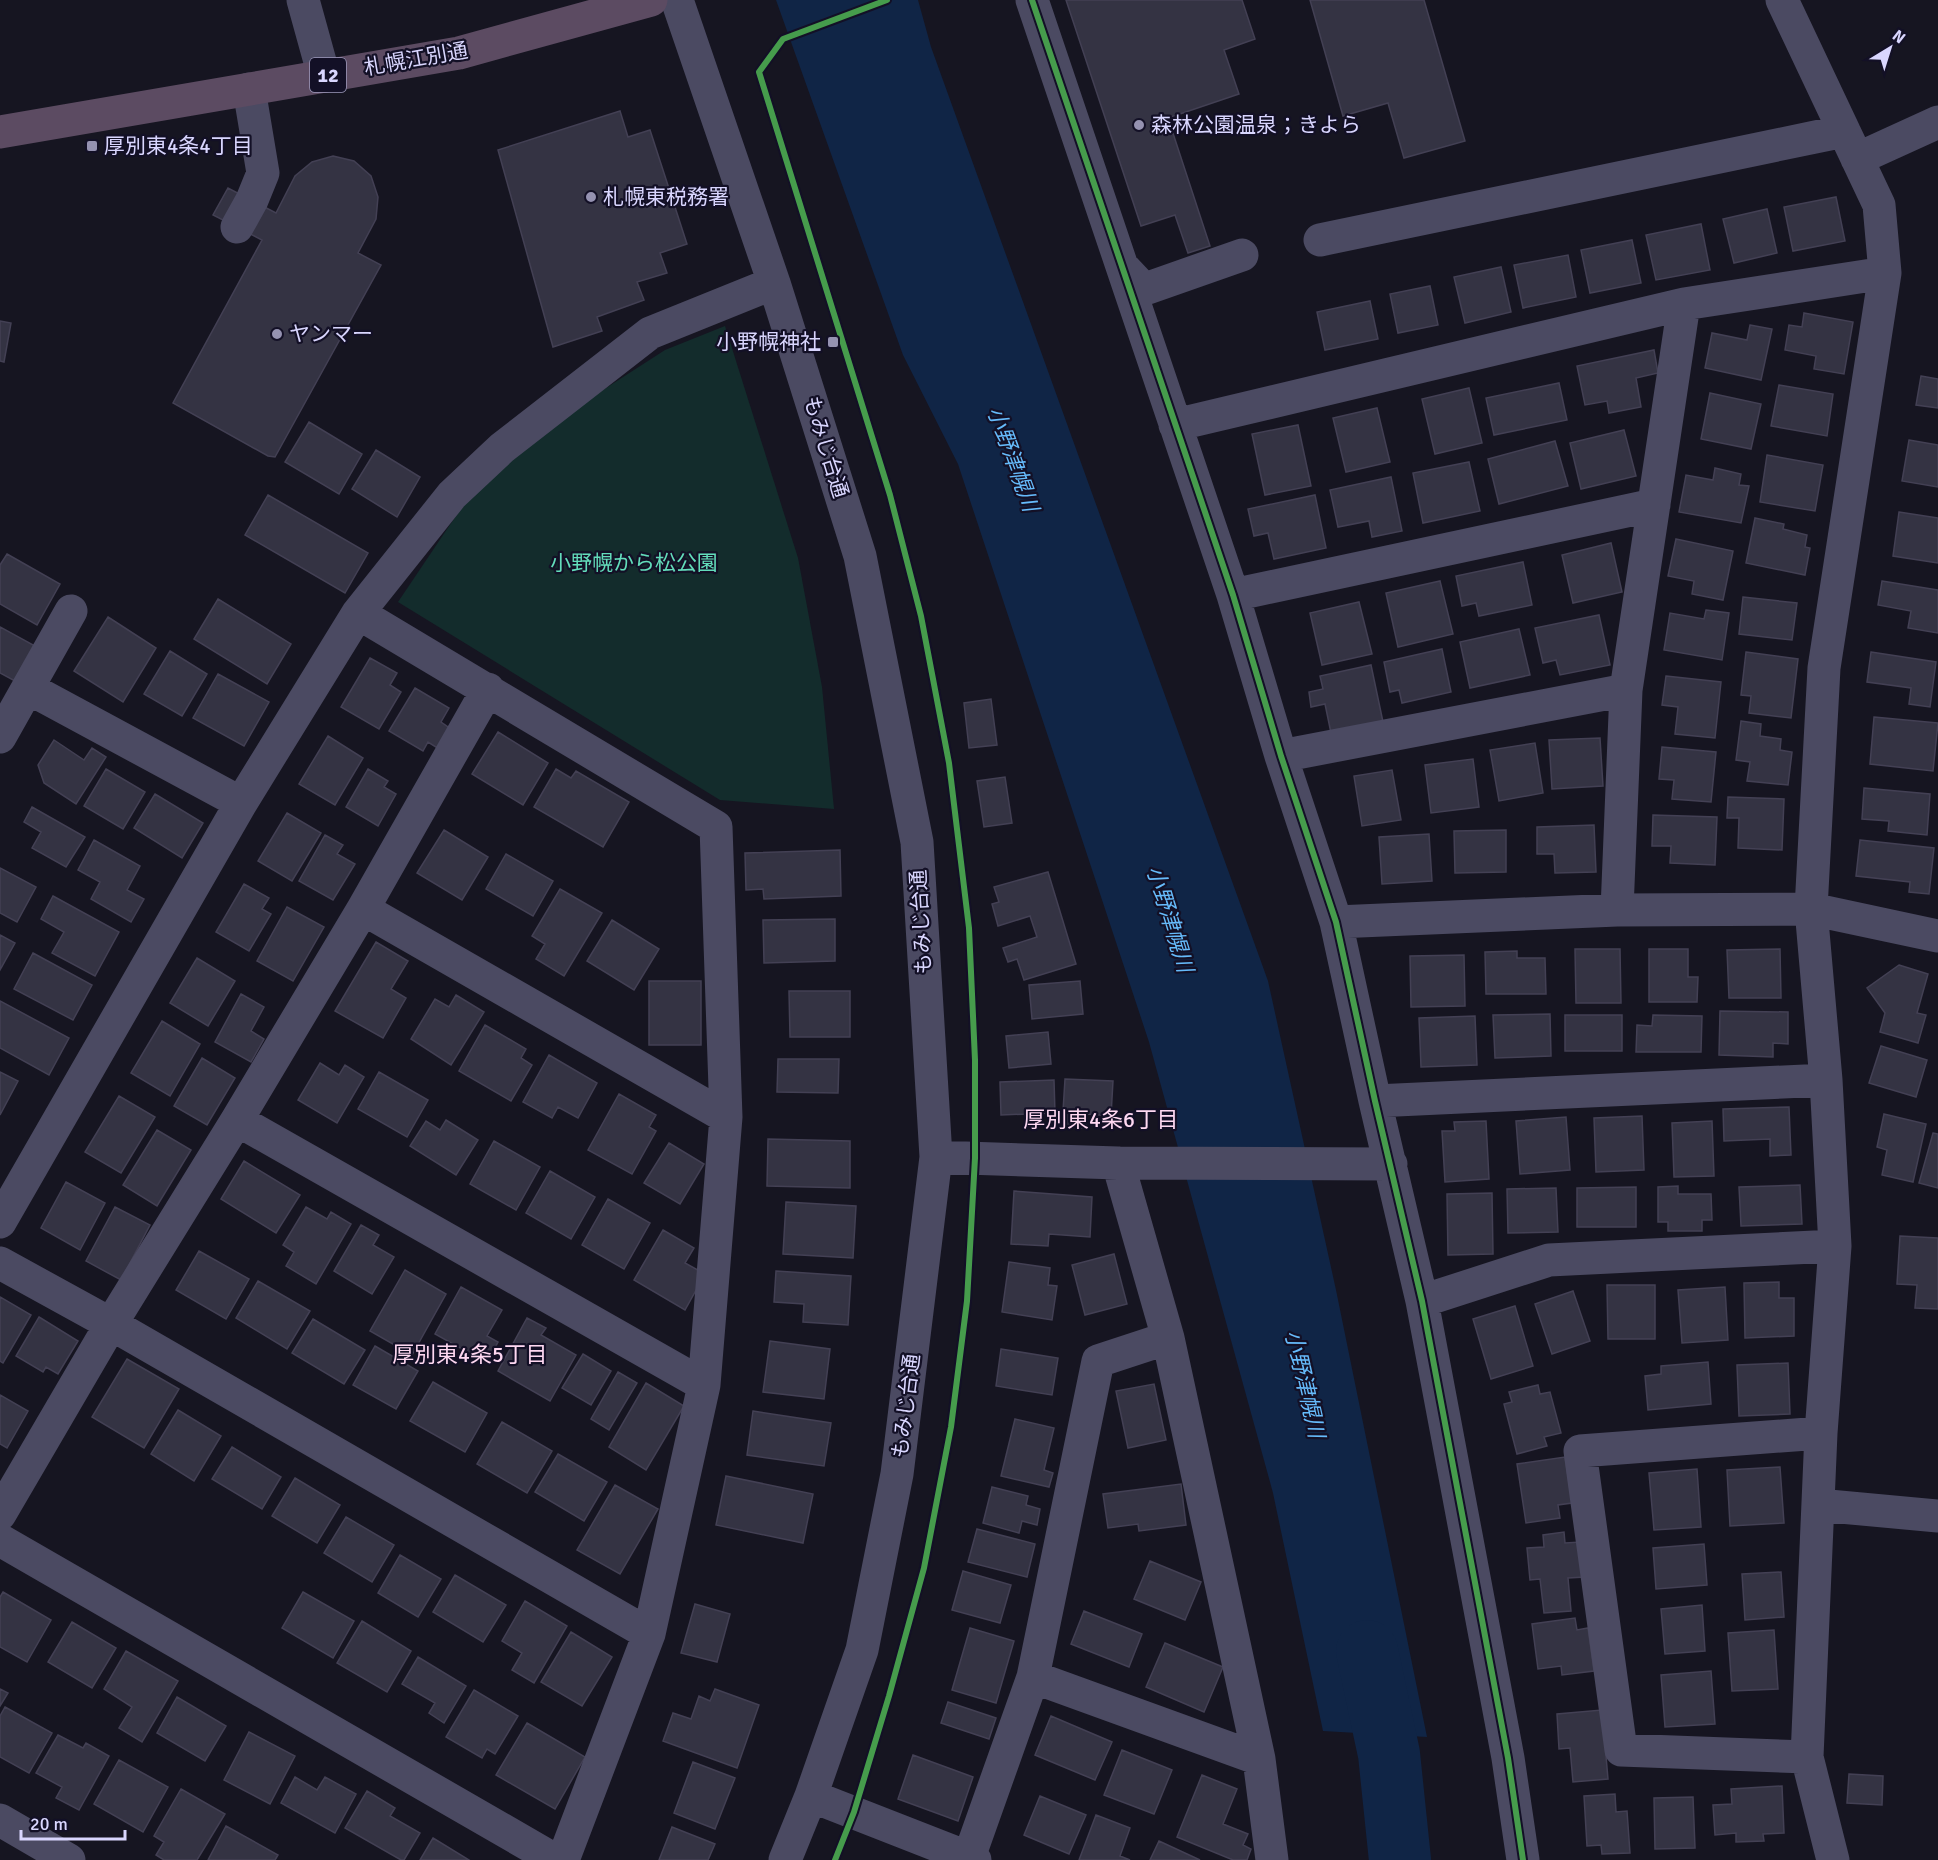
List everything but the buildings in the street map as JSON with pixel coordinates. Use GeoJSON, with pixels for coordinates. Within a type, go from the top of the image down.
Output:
{"type":"FeatureCollection","features":[{"type":"Feature","properties":{"kind":"highway","name":"札幌江別通"},"geometry":{"type":"LineString","coordinates":[[0,132],[459,53],[651,0]]}},
{"type":"Feature","properties":{"kind":"street"},"geometry":{"type":"LineString","coordinates":[[303,0],[324,76]]}},
{"type":"Feature","properties":{"kind":"street","name":"もみじ台通"},"geometry":{"type":"LineString","coordinates":[[677,0],[774,283],[860,556],[916,842],[936,1157],[897,1474],[862,1650],[811,1796],[785,1860]]}},
{"type":"Feature","properties":{"kind":"street"},"geometry":{"type":"LineString","coordinates":[[1032,0],[1233,595],[1281,756],[1336,922],[1422,1300],[1508,1758],[1523,1860]]}},
{"type":"Feature","properties":{"kind":"street"},"geometry":{"type":"LineString","coordinates":[[1782,0],[1878,205],[1885,273],[1824,668],[1812,909],[1826,1080],[1835,1246],[1821,1433],[1807,1757],[1833,1860]]}},
{"type":"Feature","properties":{"kind":"street"},"geometry":{"type":"LineString","coordinates":[[237,227],[252,200],[263,173],[249,88]]}},
{"type":"Feature","properties":{"kind":"street"},"geometry":{"type":"LineString","coordinates":[[1320,240],[1850,145],[1938,122]]}},
{"type":"Feature","properties":{"kind":"street"},"geometry":{"type":"LineString","coordinates":[[1122,266],[1139,284],[1148,288],[1242,255]]}},
{"type":"Feature","properties":{"kind":"street"},"geometry":{"type":"LineString","coordinates":[[1175,425],[1684,304],[1885,273]]}},
{"type":"Feature","properties":{"kind":"street"},"geometry":{"type":"LineString","coordinates":[[0,1222],[241,803],[358,613],[452,495],[502,448],[650,333],[774,283]]}},
{"type":"Feature","properties":{"kind":"street"},"geometry":{"type":"LineString","coordinates":[[1617,910],[1626,690],[1684,304]]}},
{"type":"Feature","properties":{"kind":"street"},"geometry":{"type":"LineString","coordinates":[[1233,595],[1654,505]]}},
{"type":"Feature","properties":{"kind":"street"},"geometry":{"type":"LineString","coordinates":[[0,737],[71,611]]}},
{"type":"Feature","properties":{"kind":"street"},"geometry":{"type":"LineString","coordinates":[[358,613],[716,827],[726,1117],[704,1385],[649,1634],[563,1860]]}},
{"type":"Feature","properties":{"kind":"street"},"geometry":{"type":"LineString","coordinates":[[28,688],[241,803]]}},
{"type":"Feature","properties":{"kind":"street"},"geometry":{"type":"LineString","coordinates":[[0,1514],[111,1324],[237,1120],[363,909],[488,689]]}},
{"type":"Feature","properties":{"kind":"street"},"geometry":{"type":"LineString","coordinates":[[1281,756],[1626,690]]}},
{"type":"Feature","properties":{"kind":"street"},"geometry":{"type":"LineString","coordinates":[[363,909],[726,1117]]}},
{"type":"Feature","properties":{"kind":"street"},"geometry":{"type":"LineString","coordinates":[[1336,922],[1617,910],[1812,909],[1938,936]]}},
{"type":"Feature","properties":{"kind":"street"},"geometry":{"type":"LineString","coordinates":[[1375,1101],[1826,1080]]}},
{"type":"Feature","properties":{"kind":"street"},"geometry":{"type":"LineString","coordinates":[[237,1120],[704,1385]]}},
{"type":"Feature","properties":{"kind":"street"},"geometry":{"type":"LineString","coordinates":[[936,1157],[1182,1163],[1391,1164]]}},
{"type":"Feature","properties":{"kind":"street"},"geometry":{"type":"LineString","coordinates":[[1118,1162],[1168,1338],[1259,1759],[1272,1860]]}},
{"type":"Feature","properties":{"kind":"street"},"geometry":{"type":"LineString","coordinates":[[1422,1300],[1549,1260],[1835,1246]]}},
{"type":"Feature","properties":{"kind":"street"},"geometry":{"type":"LineString","coordinates":[[0,1263],[111,1324],[649,1634]]}},
{"type":"Feature","properties":{"kind":"street"},"geometry":{"type":"LineString","coordinates":[[811,1796],[970,1859],[1033,1677],[1098,1361],[1168,1338]]}},
{"type":"Feature","properties":{"kind":"street"},"geometry":{"type":"LineString","coordinates":[[1807,1757],[1621,1750],[1580,1451],[1821,1433]]}},
{"type":"Feature","properties":{"kind":"street"},"geometry":{"type":"LineString","coordinates":[[1818,1505],[1938,1516]]}},
{"type":"Feature","properties":{"kind":"street"},"geometry":{"type":"LineString","coordinates":[[0,1540],[555,1860]]}},
{"type":"Feature","properties":{"kind":"street"},"geometry":{"type":"LineString","coordinates":[[1033,1677],[1259,1759]]}},
{"type":"Feature","properties":{"kind":"street"},"geometry":{"type":"LineString","coordinates":[[0,1820],[69,1860]]}},
{"type":"Feature","properties":{"kind":"green space","name":"小野幌から松公園"},"geometry":{"type":"Polygon","coordinates":[[[725,326],[798,558],[822,687],[834,809],[720,800],[398,602],[468,498],[558,419],[665,350],[725,326]]]}},
{"type":"Feature","properties":{"kind":"water"},"geometry":{"type":"Polygon","coordinates":[[[776,0],[918,0],[931,47],[1268,981],[1336,1290],[1427,1737],[1323,1731],[1273,1493],[1149,1042],[958,464],[903,355],[776,0]]]}},
{"type":"Feature","properties":{"kind":"waterway","name":"小野津幌川"},"geometry":{"type":"LineString","coordinates":[[1367,1651],[1389,1754],[1400,1860]]}},
{"type":"Feature","properties":{"kind":"cycle path"},"geometry":{"type":"LineString","coordinates":[[835,1860],[854,1812],[924,1568],[951,1427],[967,1301],[975,1158],[975,1060],[969,928],[949,763],[921,616],[890,495],[759,72],[783,39],[887,0]]}},
{"type":"Feature","properties":{"kind":"cycle path"},"geometry":{"type":"LineString","coordinates":[[1032,0],[1233,595],[1281,756],[1336,922],[1422,1301],[1508,1758],[1523,1860]]}},
{"type":"Feature","properties":{"kind":"place","name":"森林公園温泉；きよら"},"geometry":{"type":"Point","coordinates":[1139,125]}},
{"type":"Feature","properties":{"kind":"place","name":"厚別東4条4丁目"},"geometry":{"type":"Point","coordinates":[92,146]}},
{"type":"Feature","properties":{"kind":"place","name":"札幌東税務署"},"geometry":{"type":"Point","coordinates":[591,197]}},
{"type":"Feature","properties":{"kind":"place","name":"ヤンマー"},"geometry":{"type":"Point","coordinates":[277,334]}},
{"type":"Feature","properties":{"kind":"place","name":"小野幌神社"},"geometry":{"type":"Point","coordinates":[833,342]}},
{"type":"Feature","properties":{"kind":"district","name":"厚別東4条6丁目"},"geometry":{"type":"Point","coordinates":[1101,1119]}},
{"type":"Feature","properties":{"kind":"district","name":"厚別東4条5丁目"},"geometry":{"type":"Point","coordinates":[470,1354]}}]}
